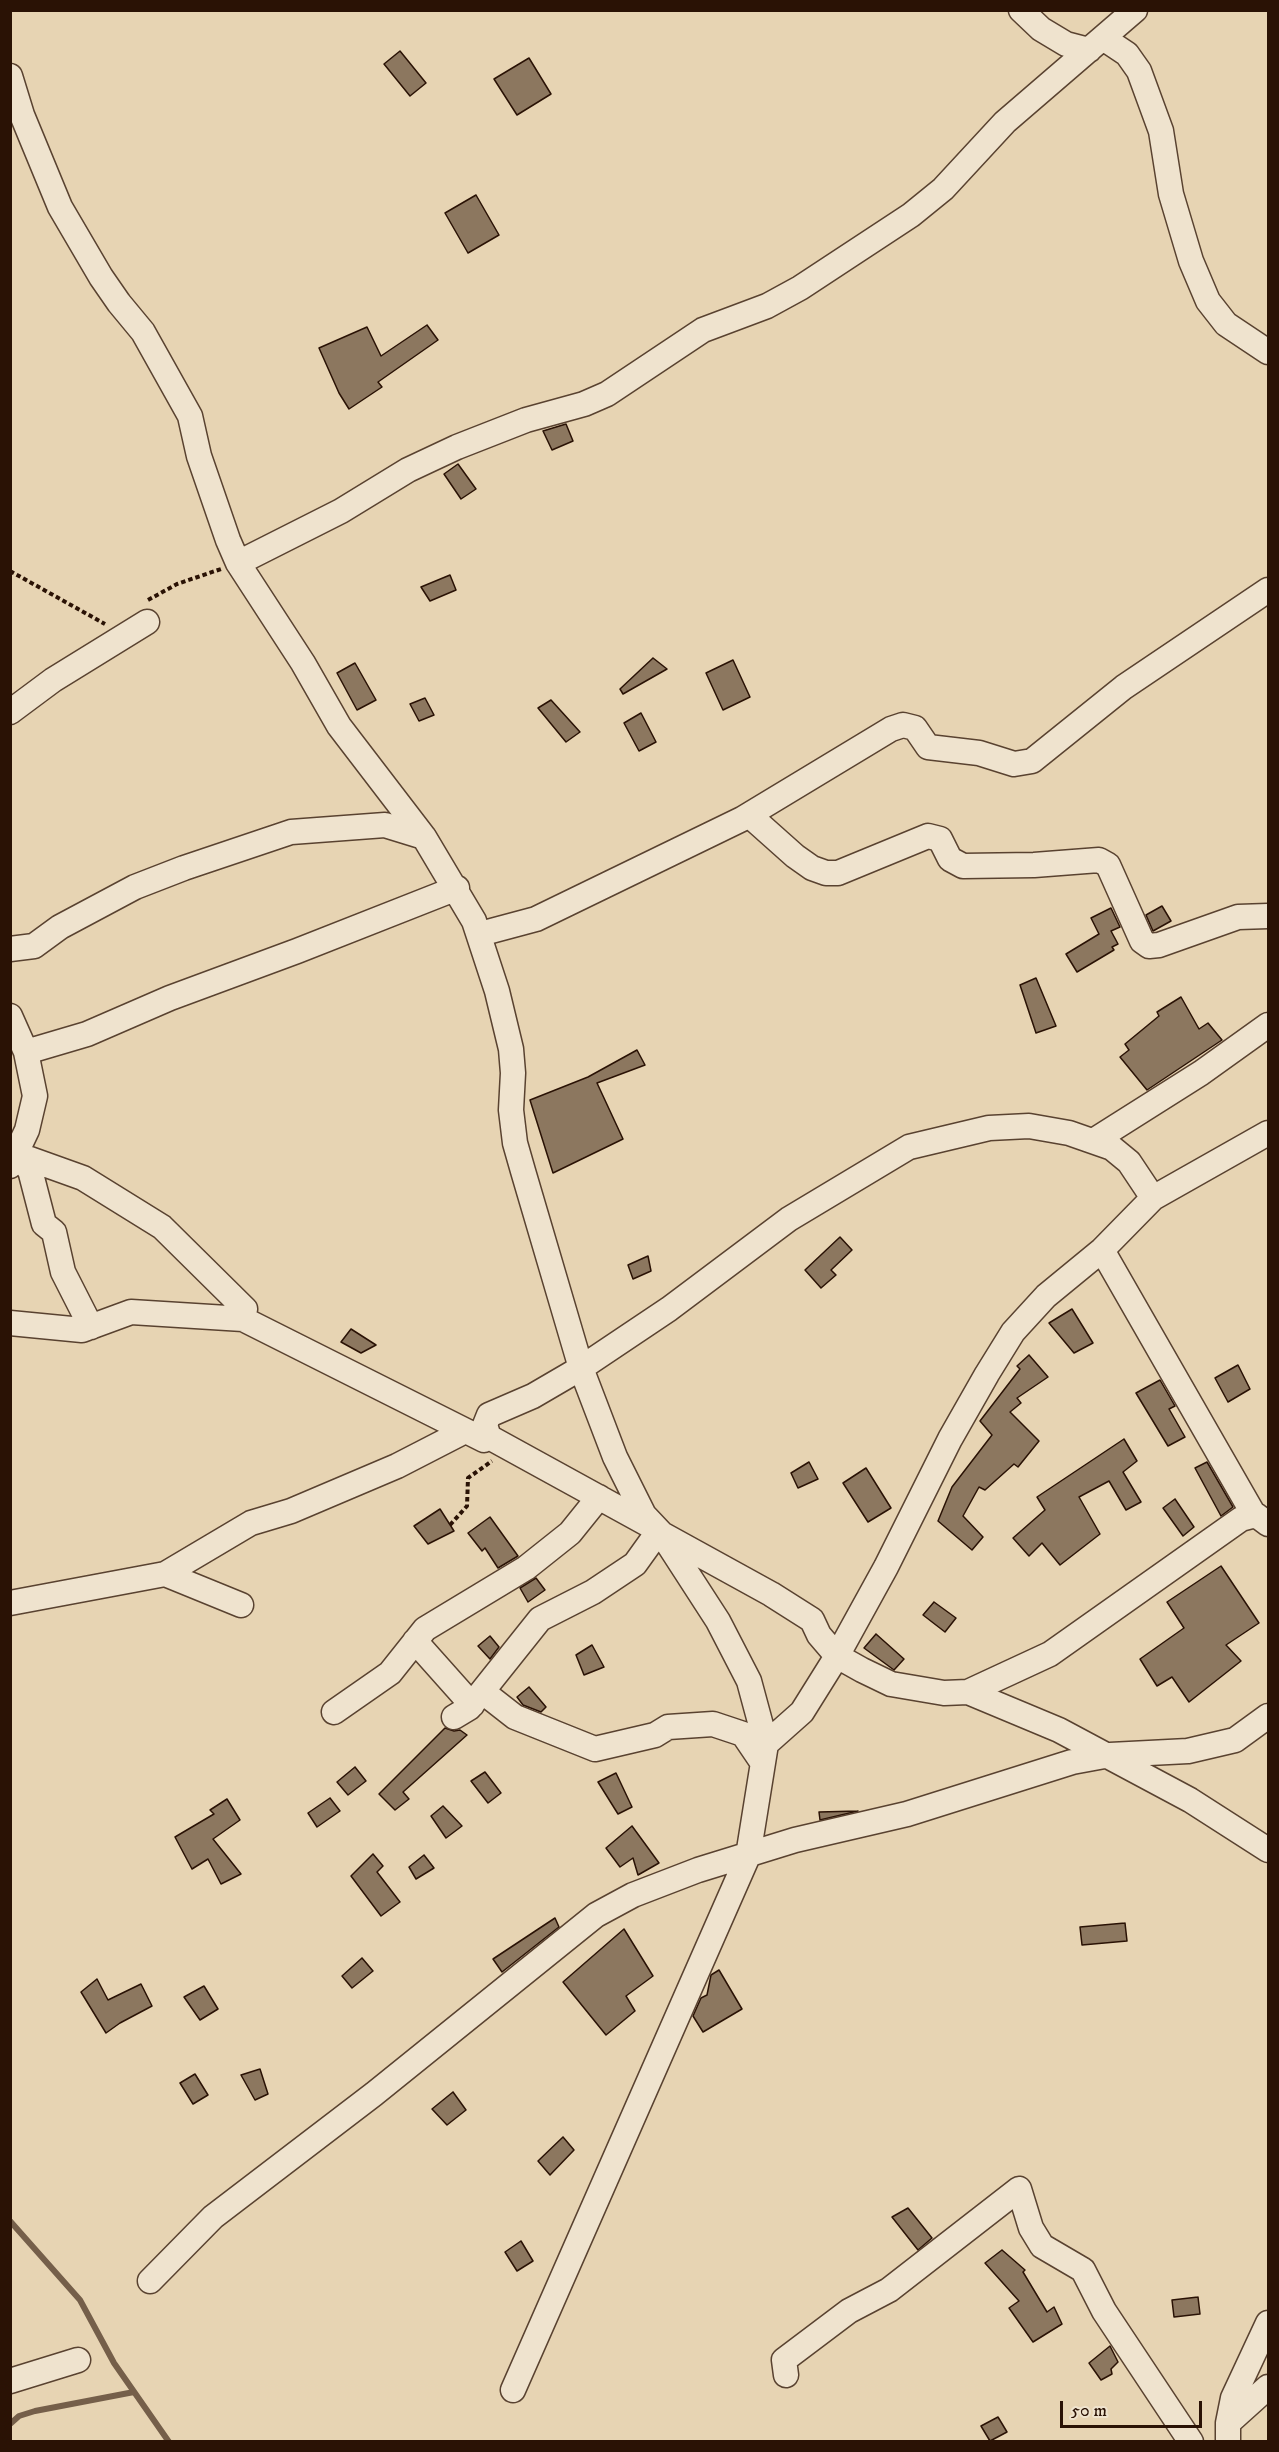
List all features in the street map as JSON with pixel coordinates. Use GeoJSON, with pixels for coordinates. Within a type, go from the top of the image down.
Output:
{"type":"FeatureCollection","features":[{"type":"Feature","properties":{"kind":"street"},"geometry":{"type":"LineString","coordinates":[[1021,10],[1041,29],[1058,39],[1096,44],[1127,54],[1139,71],[1161,131],[1172,194],[1191,261],[1208,301],[1226,324],[1269,352]]}},
{"type":"Feature","properties":{"kind":"street"},"geometry":{"type":"LineString","coordinates":[[238,563],[341,511],[408,470],[457,447],[526,420],[584,404],[607,394],[703,330],[767,306],[800,288],[911,215],[943,189],[1005,122],[1135,10]]}},
{"type":"Feature","properties":{"kind":"street"},"geometry":{"type":"LineString","coordinates":[[10,76],[22,115],[60,207],[101,277],[143,332],[190,416],[199,456],[238,563],[303,663],[339,726],[424,837],[457,888],[480,934],[511,1049],[513,1073],[511,1110],[516,1143],[581,1368],[615,1457],[644,1515],[658,1531],[718,1621],[749,1681],[764,1753],[748,1856],[513,2390]]}},
{"type":"Feature","properties":{"kind":"street"},"geometry":{"type":"LineString","coordinates":[[480,934],[545,915],[749,815],[891,729],[903,725],[915,728],[928,747],[979,753],[1014,764],[1032,761],[1124,687],[1269,590]]}},
{"type":"Feature","properties":{"kind":"street"},"geometry":{"type":"LineString","coordinates":[[10,712],[147,611]]}},
{"type":"Feature","properties":{"kind":"street"},"geometry":{"type":"LineString","coordinates":[[749,815],[795,856],[812,868],[826,873],[838,873],[928,836],[940,839],[950,859],[963,866],[1034,865],[1099,860],[1107,865],[1142,941],[1149,946],[1158,945],[1238,917],[1269,916]]}},
{"type":"Feature","properties":{"kind":"street"},"geometry":{"type":"LineString","coordinates":[[10,950],[34,946],[60,927],[135,887],[291,832],[385,825],[424,837]]}},
{"type":"Feature","properties":{"kind":"street"},"geometry":{"type":"LineString","coordinates":[[27,1052],[87,1034],[170,998],[457,888]]}},
{"type":"Feature","properties":{"kind":"street"},"geometry":{"type":"LineString","coordinates":[[10,1017],[27,1052],[35,1096],[27,1130],[13,1160]]}},
{"type":"Feature","properties":{"kind":"street"},"geometry":{"type":"LineString","coordinates":[[1095,1140],[1201,1073],[1269,1025]]}},
{"type":"Feature","properties":{"kind":"street"},"geometry":{"type":"LineString","coordinates":[[499,1442],[485,1425],[489,1415],[533,1396],[581,1368],[669,1309],[789,1219],[909,1147],[989,1128],[1029,1126],[1095,1140],[1112,1148],[1129,1162],[1152,1198]]}},
{"type":"Feature","properties":{"kind":"street"},"geometry":{"type":"LineString","coordinates":[[764,1753],[802,1712],[837,1656],[886,1567],[950,1438],[1013,1332],[1046,1296],[1102,1250],[1152,1198],[1269,1133]]}},
{"type":"Feature","properties":{"kind":"street"},"geometry":{"type":"LineString","coordinates":[[13,1160],[83,1178],[162,1227],[245,1309],[243,1319]]}},
{"type":"Feature","properties":{"kind":"street"},"geometry":{"type":"LineString","coordinates":[[13,1160],[30,1170],[44,1224],[54,1232],[63,1272],[91,1327]]}},
{"type":"Feature","properties":{"kind":"street"},"geometry":{"type":"LineString","coordinates":[[1102,1250],[1261,1519]]}},
{"type":"Feature","properties":{"kind":"street"},"geometry":{"type":"LineString","coordinates":[[10,1323],[82,1330],[131,1312],[243,1319],[465,1431],[484,1440],[499,1442],[771,1594],[812,1620],[819,1635],[837,1656],[891,1684],[944,1693],[968,1692],[1050,1654],[1178,1561],[1241,1519],[1261,1519]]}},
{"type":"Feature","properties":{"kind":"street"},"geometry":{"type":"LineString","coordinates":[[10,1603],[165,1574],[251,1523],[291,1511],[397,1466],[465,1431]]}},
{"type":"Feature","properties":{"kind":"street"},"geometry":{"type":"LineString","coordinates":[[334,1712],[390,1673],[425,1629],[526,1568],[570,1533],[598,1497]]}},
{"type":"Feature","properties":{"kind":"street"},"geometry":{"type":"LineString","coordinates":[[470,1705],[540,1619],[593,1592],[635,1564],[658,1531]]}},
{"type":"Feature","properties":{"kind":"street"},"geometry":{"type":"LineString","coordinates":[[165,1574],[241,1605]]}},
{"type":"Feature","properties":{"kind":"street"},"geometry":{"type":"LineString","coordinates":[[415,1641],[470,1705],[515,1717],[595,1749],[655,1734],[668,1726],[713,1724],[743,1734],[764,1753]]}},
{"type":"Feature","properties":{"kind":"street"},"geometry":{"type":"LineString","coordinates":[[968,1692],[1059,1730],[1110,1755],[1190,1800],[1268,1857]]}},
{"type":"Feature","properties":{"kind":"street"},"geometry":{"type":"LineString","coordinates":[[150,2281],[213,2217],[374,2094],[596,1914],[633,1895],[698,1870],[795,1840],[907,1814],[1072,1762],[1110,1755],[1188,1751],[1235,1740],[1269,1716]]}},
{"type":"Feature","properties":{"kind":"street"},"geometry":{"type":"LineString","coordinates":[[786,2375],[784,2360],[849,2312],[889,2290],[1019,2189],[1031,2228],[1042,2246],[1083,2270],[1104,2310],[1191,2442]]}},
{"type":"Feature","properties":{"kind":"street"},"geometry":{"type":"LineString","coordinates":[[1228,2432],[1233,2398],[1269,2323]]}},
{"type":"Feature","properties":{"kind":"street"},"geometry":{"type":"LineString","coordinates":[[10,2380],[78,2360]]}},
{"type":"Feature","properties":{"kind":"street"},"geometry":{"type":"LineString","coordinates":[[1228,2432],[1269,2387]]}},
{"type":"Feature","properties":{"kind":"path"},"geometry":{"type":"LineString","coordinates":[[147,611],[177,584],[238,563]]}},
{"type":"Feature","properties":{"kind":"path"},"geometry":{"type":"LineString","coordinates":[[10,570],[105,625],[116,619]]}},
{"type":"Feature","properties":{"kind":"path"},"geometry":{"type":"LineString","coordinates":[[450,1526],[467,1506],[468,1478],[499,1442]]}},
{"type":"Feature","properties":{"kind":"building"},"geometry":{"type":"Polygon","coordinates":[[[400,51],[426,83],[410,96],[384,64],[400,51]]]}},
{"type":"Feature","properties":{"kind":"building"},"geometry":{"type":"Polygon","coordinates":[[[529,58],[551,94],[517,115],[494,79],[529,58]]]}},
{"type":"Feature","properties":{"kind":"building"},"geometry":{"type":"Polygon","coordinates":[[[476,195],[499,235],[468,253],[445,213],[476,195]]]}},
{"type":"Feature","properties":{"kind":"building"},"geometry":{"type":"Polygon","coordinates":[[[427,325],[438,340],[378,382],[382,387],[349,409],[339,393],[319,348],[367,327],[381,356],[427,325]]]}},
{"type":"Feature","properties":{"kind":"building"},"geometry":{"type":"Polygon","coordinates":[[[566,424],[573,441],[552,450],[543,431],[566,424]]]}},
{"type":"Feature","properties":{"kind":"building"},"geometry":{"type":"Polygon","coordinates":[[[458,464],[476,489],[461,499],[444,474],[458,464]]]}},
{"type":"Feature","properties":{"kind":"building"},"geometry":{"type":"Polygon","coordinates":[[[450,575],[456,590],[430,601],[421,587],[450,575]]]}},
{"type":"Feature","properties":{"kind":"building"},"geometry":{"type":"Polygon","coordinates":[[[653,658],[667,669],[623,694],[620,689],[653,658]]]}},
{"type":"Feature","properties":{"kind":"building"},"geometry":{"type":"Polygon","coordinates":[[[733,660],[750,697],[723,710],[706,673],[733,660]]]}},
{"type":"Feature","properties":{"kind":"building"},"geometry":{"type":"Polygon","coordinates":[[[355,663],[376,700],[357,710],[337,673],[355,663]]]}},
{"type":"Feature","properties":{"kind":"building"},"geometry":{"type":"Polygon","coordinates":[[[425,698],[434,715],[419,721],[410,704],[425,698]]]}},
{"type":"Feature","properties":{"kind":"building"},"geometry":{"type":"Polygon","coordinates":[[[551,700],[580,732],[566,742],[538,708],[551,700]]]}},
{"type":"Feature","properties":{"kind":"building"},"geometry":{"type":"Polygon","coordinates":[[[641,713],[656,742],[639,751],[624,723],[641,713]]]}},
{"type":"Feature","properties":{"kind":"building"},"geometry":{"type":"Polygon","coordinates":[[[1162,906],[1171,921],[1153,931],[1146,915],[1162,906]]]}},
{"type":"Feature","properties":{"kind":"building"},"geometry":{"type":"Polygon","coordinates":[[[1111,908],[1120,927],[1111,931],[1118,944],[1112,947],[1114,950],[1077,972],[1066,954],[1099,934],[1091,918],[1111,908]]]}},
{"type":"Feature","properties":{"kind":"building"},"geometry":{"type":"Polygon","coordinates":[[[1036,978],[1056,1026],[1036,1033],[1020,985],[1036,978]]]}},
{"type":"Feature","properties":{"kind":"building"},"geometry":{"type":"Polygon","coordinates":[[[1181,997],[1199,1029],[1208,1023],[1222,1040],[1147,1090],[1120,1057],[1129,1050],[1125,1044],[1159,1016],[1157,1012],[1181,997]]]}},
{"type":"Feature","properties":{"kind":"building"},"geometry":{"type":"Polygon","coordinates":[[[637,1050],[645,1065],[597,1083],[623,1139],[553,1173],[530,1100],[588,1077],[637,1050]]]}},
{"type":"Feature","properties":{"kind":"building"},"geometry":{"type":"Polygon","coordinates":[[[840,1237],[852,1250],[831,1270],[836,1275],[821,1288],[805,1270],[840,1237]]]}},
{"type":"Feature","properties":{"kind":"building"},"geometry":{"type":"Polygon","coordinates":[[[648,1256],[651,1271],[633,1279],[628,1265],[648,1256]]]}},
{"type":"Feature","properties":{"kind":"building"},"geometry":{"type":"Polygon","coordinates":[[[1072,1309],[1093,1343],[1074,1353],[1049,1323],[1072,1309]]]}},
{"type":"Feature","properties":{"kind":"building"},"geometry":{"type":"Polygon","coordinates":[[[351,1329],[376,1345],[361,1353],[341,1342],[351,1329]]]}},
{"type":"Feature","properties":{"kind":"building"},"geometry":{"type":"Polygon","coordinates":[[[1029,1355],[1048,1377],[1017,1398],[1021,1403],[1010,1412],[1039,1441],[1018,1467],[1014,1464],[985,1490],[979,1487],[963,1516],[983,1537],[972,1550],[938,1521],[952,1487],[992,1435],[980,1421],[1020,1369],[1017,1366],[1029,1355]]]}},
{"type":"Feature","properties":{"kind":"building"},"geometry":{"type":"Polygon","coordinates":[[[1238,1365],[1250,1389],[1228,1402],[1215,1378],[1238,1365]]]}},
{"type":"Feature","properties":{"kind":"building"},"geometry":{"type":"Polygon","coordinates":[[[1160,1380],[1175,1406],[1169,1409],[1185,1437],[1168,1446],[1136,1393],[1160,1380]]]}},
{"type":"Feature","properties":{"kind":"building"},"geometry":{"type":"Polygon","coordinates":[[[1124,1439],[1137,1461],[1123,1472],[1141,1502],[1126,1510],[1109,1481],[1079,1497],[1100,1534],[1060,1565],[1042,1543],[1029,1556],[1013,1538],[1045,1510],[1037,1497],[1124,1439]]]}},
{"type":"Feature","properties":{"kind":"building"},"geometry":{"type":"Polygon","coordinates":[[[809,1462],[818,1479],[798,1488],[791,1473],[809,1462]]]}},
{"type":"Feature","properties":{"kind":"building"},"geometry":{"type":"Polygon","coordinates":[[[1207,1462],[1233,1507],[1221,1516],[1195,1468],[1207,1462]]]}},
{"type":"Feature","properties":{"kind":"building"},"geometry":{"type":"Polygon","coordinates":[[[866,1468],[891,1508],[868,1522],[843,1483],[866,1468]]]}},
{"type":"Feature","properties":{"kind":"building"},"geometry":{"type":"Polygon","coordinates":[[[1175,1499],[1194,1527],[1183,1536],[1163,1508],[1175,1499]]]}},
{"type":"Feature","properties":{"kind":"building"},"geometry":{"type":"Polygon","coordinates":[[[440,1509],[454,1531],[428,1544],[414,1526],[440,1509]]]}},
{"type":"Feature","properties":{"kind":"building"},"geometry":{"type":"Polygon","coordinates":[[[490,1517],[518,1556],[498,1568],[485,1548],[482,1551],[468,1533],[490,1517]]]}},
{"type":"Feature","properties":{"kind":"building"},"geometry":{"type":"Polygon","coordinates":[[[1221,1566],[1259,1623],[1226,1645],[1241,1661],[1189,1702],[1172,1677],[1157,1686],[1140,1659],[1184,1628],[1167,1602],[1221,1566]]]}},
{"type":"Feature","properties":{"kind":"building"},"geometry":{"type":"Polygon","coordinates":[[[536,1578],[545,1590],[528,1602],[520,1588],[536,1578]]]}},
{"type":"Feature","properties":{"kind":"building"},"geometry":{"type":"Polygon","coordinates":[[[934,1602],[956,1618],[945,1632],[923,1615],[934,1602]]]}},
{"type":"Feature","properties":{"kind":"building"},"geometry":{"type":"Polygon","coordinates":[[[876,1634],[904,1659],[894,1670],[864,1648],[876,1634]]]}},
{"type":"Feature","properties":{"kind":"building"},"geometry":{"type":"Polygon","coordinates":[[[490,1636],[499,1647],[490,1659],[478,1646],[490,1636]]]}},
{"type":"Feature","properties":{"kind":"building"},"geometry":{"type":"Polygon","coordinates":[[[592,1645],[604,1667],[584,1675],[576,1655],[592,1645]]]}},
{"type":"Feature","properties":{"kind":"building"},"geometry":{"type":"Polygon","coordinates":[[[529,1687],[546,1707],[541,1712],[523,1705],[517,1697],[529,1687]]]}},
{"type":"Feature","properties":{"kind":"building"},"geometry":{"type":"Polygon","coordinates":[[[445,1728],[460,1730],[467,1735],[403,1792],[409,1799],[395,1810],[379,1794],[445,1728]]]}},
{"type":"Feature","properties":{"kind":"building"},"geometry":{"type":"Polygon","coordinates":[[[355,1767],[366,1781],[348,1795],[337,1782],[355,1767]]]}},
{"type":"Feature","properties":{"kind":"building"},"geometry":{"type":"Polygon","coordinates":[[[485,1772],[501,1793],[488,1803],[471,1781],[485,1772]]]}},
{"type":"Feature","properties":{"kind":"building"},"geometry":{"type":"Polygon","coordinates":[[[616,1773],[632,1807],[618,1814],[598,1782],[616,1773]]]}},
{"type":"Feature","properties":{"kind":"building"},"geometry":{"type":"Polygon","coordinates":[[[330,1798],[340,1811],[317,1827],[308,1813],[330,1798]]]}},
{"type":"Feature","properties":{"kind":"building"},"geometry":{"type":"Polygon","coordinates":[[[227,1799],[240,1820],[213,1839],[241,1874],[221,1884],[208,1859],[192,1869],[175,1837],[214,1814],[210,1810],[227,1799]]]}},
{"type":"Feature","properties":{"kind":"building"},"geometry":{"type":"Polygon","coordinates":[[[443,1806],[462,1826],[446,1838],[431,1816],[443,1806]]]}},
{"type":"Feature","properties":{"kind":"building"},"geometry":{"type":"Polygon","coordinates":[[[858,1811],[820,1820],[819,1812],[858,1811]]]}},
{"type":"Feature","properties":{"kind":"building"},"geometry":{"type":"Polygon","coordinates":[[[632,1826],[659,1863],[638,1875],[633,1858],[620,1867],[606,1848],[632,1826]]]}},
{"type":"Feature","properties":{"kind":"building"},"geometry":{"type":"Polygon","coordinates":[[[373,1854],[383,1866],[377,1872],[400,1902],[381,1916],[351,1876],[373,1854]]]}},
{"type":"Feature","properties":{"kind":"building"},"geometry":{"type":"Polygon","coordinates":[[[424,1855],[434,1868],[416,1879],[409,1867],[424,1855]]]}},
{"type":"Feature","properties":{"kind":"building"},"geometry":{"type":"Polygon","coordinates":[[[555,1918],[559,1927],[502,1972],[493,1959],[555,1918]]]}},
{"type":"Feature","properties":{"kind":"building"},"geometry":{"type":"Polygon","coordinates":[[[1125,1923],[1127,1941],[1082,1945],[1080,1927],[1125,1923]]]}},
{"type":"Feature","properties":{"kind":"building"},"geometry":{"type":"Polygon","coordinates":[[[624,1929],[653,1976],[626,1996],[635,2011],[606,2035],[563,1982],[624,1929]]]}},
{"type":"Feature","properties":{"kind":"building"},"geometry":{"type":"Polygon","coordinates":[[[362,1958],[373,1971],[352,1988],[342,1976],[362,1958]]]}},
{"type":"Feature","properties":{"kind":"building"},"geometry":{"type":"Polygon","coordinates":[[[719,1970],[742,2009],[703,2032],[693,2016],[701,1998],[707,1995],[711,1975],[719,1970]]]}},
{"type":"Feature","properties":{"kind":"building"},"geometry":{"type":"Polygon","coordinates":[[[97,1979],[108,2000],[141,1984],[152,2006],[106,2033],[81,1992],[97,1979]]]}},
{"type":"Feature","properties":{"kind":"building"},"geometry":{"type":"Polygon","coordinates":[[[204,1986],[218,2009],[200,2020],[184,1997],[204,1986]]]}},
{"type":"Feature","properties":{"kind":"building"},"geometry":{"type":"Polygon","coordinates":[[[260,2069],[268,2094],[255,2100],[241,2075],[260,2069]]]}},
{"type":"Feature","properties":{"kind":"building"},"geometry":{"type":"Polygon","coordinates":[[[195,2074],[208,2095],[193,2104],[180,2083],[195,2074]]]}},
{"type":"Feature","properties":{"kind":"building"},"geometry":{"type":"Polygon","coordinates":[[[453,2092],[466,2110],[447,2125],[432,2109],[453,2092]]]}},
{"type":"Feature","properties":{"kind":"building"},"geometry":{"type":"Polygon","coordinates":[[[563,2137],[574,2150],[550,2175],[538,2161],[563,2137]]]}},
{"type":"Feature","properties":{"kind":"building"},"geometry":{"type":"Polygon","coordinates":[[[908,2208],[932,2238],[918,2250],[892,2217],[908,2208]]]}},
{"type":"Feature","properties":{"kind":"building"},"geometry":{"type":"Polygon","coordinates":[[[521,2241],[533,2261],[517,2271],[505,2252],[521,2241]]]}},
{"type":"Feature","properties":{"kind":"building"},"geometry":{"type":"Polygon","coordinates":[[[1002,2250],[1025,2270],[1023,2272],[1047,2312],[1054,2307],[1062,2324],[1033,2342],[1009,2308],[1019,2301],[985,2263],[1002,2250]]]}},
{"type":"Feature","properties":{"kind":"building"},"geometry":{"type":"Polygon","coordinates":[[[1198,2297],[1200,2314],[1174,2317],[1172,2300],[1198,2297]]]}},
{"type":"Feature","properties":{"kind":"building"},"geometry":{"type":"Polygon","coordinates":[[[1110,2346],[1118,2362],[1111,2369],[1112,2374],[1101,2380],[1089,2363],[1110,2346]]]}},
{"type":"Feature","properties":{"kind":"building"},"geometry":{"type":"Polygon","coordinates":[[[998,2417],[1007,2432],[990,2441],[981,2426],[998,2417]]]}},
{"type":"Feature","properties":{"kind":"waterway"},"geometry":{"type":"LineString","coordinates":[[10,2221],[80,2300],[114,2363],[169,2442]]}},
{"type":"Feature","properties":{"kind":"waterway"},"geometry":{"type":"LineString","coordinates":[[10,2424],[19,2416],[35,2411],[134,2392]]}}]}
